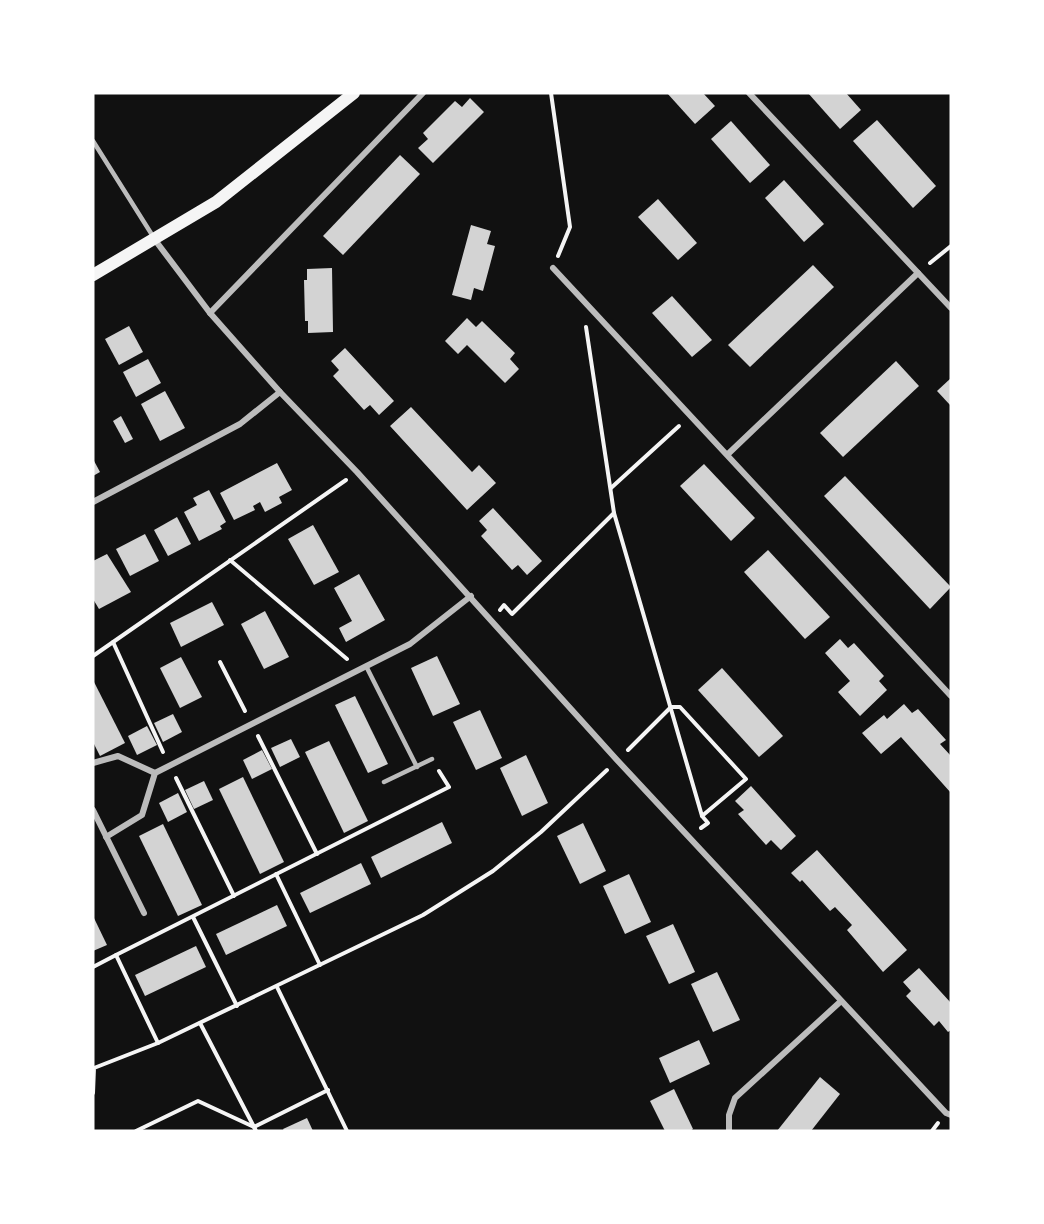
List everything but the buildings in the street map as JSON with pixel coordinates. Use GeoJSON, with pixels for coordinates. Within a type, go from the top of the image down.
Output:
{"type":"FeatureCollection","features":[{"type":"Feature","properties":{"kind":"main road"},"geometry":{"type":"LineString","coordinates":[[93,275],[216,202],[354,93]]}},
{"type":"Feature","properties":{"kind":"street"},"geometry":{"type":"LineString","coordinates":[[210,313],[423,93]]}},
{"type":"Feature","properties":{"kind":"street"},"geometry":{"type":"LineString","coordinates":[[749,93],[951,308]]}},
{"type":"Feature","properties":{"kind":"street"},"geometry":{"type":"LineString","coordinates":[[155,240],[210,313],[280,392],[471,596],[617,760],[840,1002],[946,1113],[951,1115]]}},
{"type":"Feature","properties":{"kind":"street"},"geometry":{"type":"LineString","coordinates":[[553,268],[951,696]]}},
{"type":"Feature","properties":{"kind":"street"},"geometry":{"type":"LineString","coordinates":[[728,454],[918,273]]}},
{"type":"Feature","properties":{"kind":"street"},"geometry":{"type":"LineString","coordinates":[[93,502],[240,424],[280,392]]}},
{"type":"Feature","properties":{"kind":"street"},"geometry":{"type":"LineString","coordinates":[[106,837],[142,815],[155,773],[410,644],[471,596]]}},
{"type":"Feature","properties":{"kind":"street"},"geometry":{"type":"LineString","coordinates":[[93,763],[118,756],[155,773]]}},
{"type":"Feature","properties":{"kind":"street"},"geometry":{"type":"LineString","coordinates":[[93,810],[144,913]]}},
{"type":"Feature","properties":{"kind":"street"},"geometry":{"type":"LineString","coordinates":[[729,1131],[729,1115],[735,1098],[840,1002]]}},
{"type":"Feature","properties":{"kind":"lane"},"geometry":{"type":"LineString","coordinates":[[93,141],[155,240]]}},
{"type":"Feature","properties":{"kind":"lane"},"geometry":{"type":"LineString","coordinates":[[363,668],[417,767]]}},
{"type":"Feature","properties":{"kind":"lane"},"geometry":{"type":"LineString","coordinates":[[384,782],[432,759]]}},
{"type":"Feature","properties":{"kind":"path"},"geometry":{"type":"LineString","coordinates":[[551,93],[570,227],[553,268]]}},
{"type":"Feature","properties":{"kind":"path"},"geometry":{"type":"LineString","coordinates":[[918,273],[951,246]]}},
{"type":"Feature","properties":{"kind":"path"},"geometry":{"type":"LineString","coordinates":[[591,309],[586,325],[614,513],[702,816],[708,823],[689,839]]}},
{"type":"Feature","properties":{"kind":"path"},"geometry":{"type":"LineString","coordinates":[[611,488],[691,414]]}},
{"type":"Feature","properties":{"kind":"path"},"geometry":{"type":"LineString","coordinates":[[93,656],[357,472]]}},
{"type":"Feature","properties":{"kind":"path"},"geometry":{"type":"LineString","coordinates":[[491,618],[504,605],[512,614],[614,513]]}},
{"type":"Feature","properties":{"kind":"path"},"geometry":{"type":"LineString","coordinates":[[230,560],[363,668]]}},
{"type":"Feature","properties":{"kind":"path"},"geometry":{"type":"LineString","coordinates":[[220,662],[316,854]]}},
{"type":"Feature","properties":{"kind":"path"},"geometry":{"type":"LineString","coordinates":[[93,1093],[93,1067],[158,1043],[320,966],[423,915],[493,871],[540,832],[671,707],[680,707],[746,779],[702,816]]}},
{"type":"Feature","properties":{"kind":"path"},"geometry":{"type":"LineString","coordinates":[[93,967],[449,787],[432,759]]}},
{"type":"Feature","properties":{"kind":"path"},"geometry":{"type":"LineString","coordinates":[[276,874],[320,966]]}},
{"type":"Feature","properties":{"kind":"path"},"geometry":{"type":"LineString","coordinates":[[193,917],[237,1006]]}},
{"type":"Feature","properties":{"kind":"path"},"geometry":{"type":"LineString","coordinates":[[116,955],[158,1043]]}},
{"type":"Feature","properties":{"kind":"path"},"geometry":{"type":"LineString","coordinates":[[277,987],[347,1131]]}},
{"type":"Feature","properties":{"kind":"path"},"geometry":{"type":"LineString","coordinates":[[200,1023],[255,1129]]}},
{"type":"Feature","properties":{"kind":"path"},"geometry":{"type":"LineString","coordinates":[[255,1129],[328,1090]]}},
{"type":"Feature","properties":{"kind":"path"},"geometry":{"type":"LineString","coordinates":[[136,1131],[198,1101],[255,1129]]}}]}
